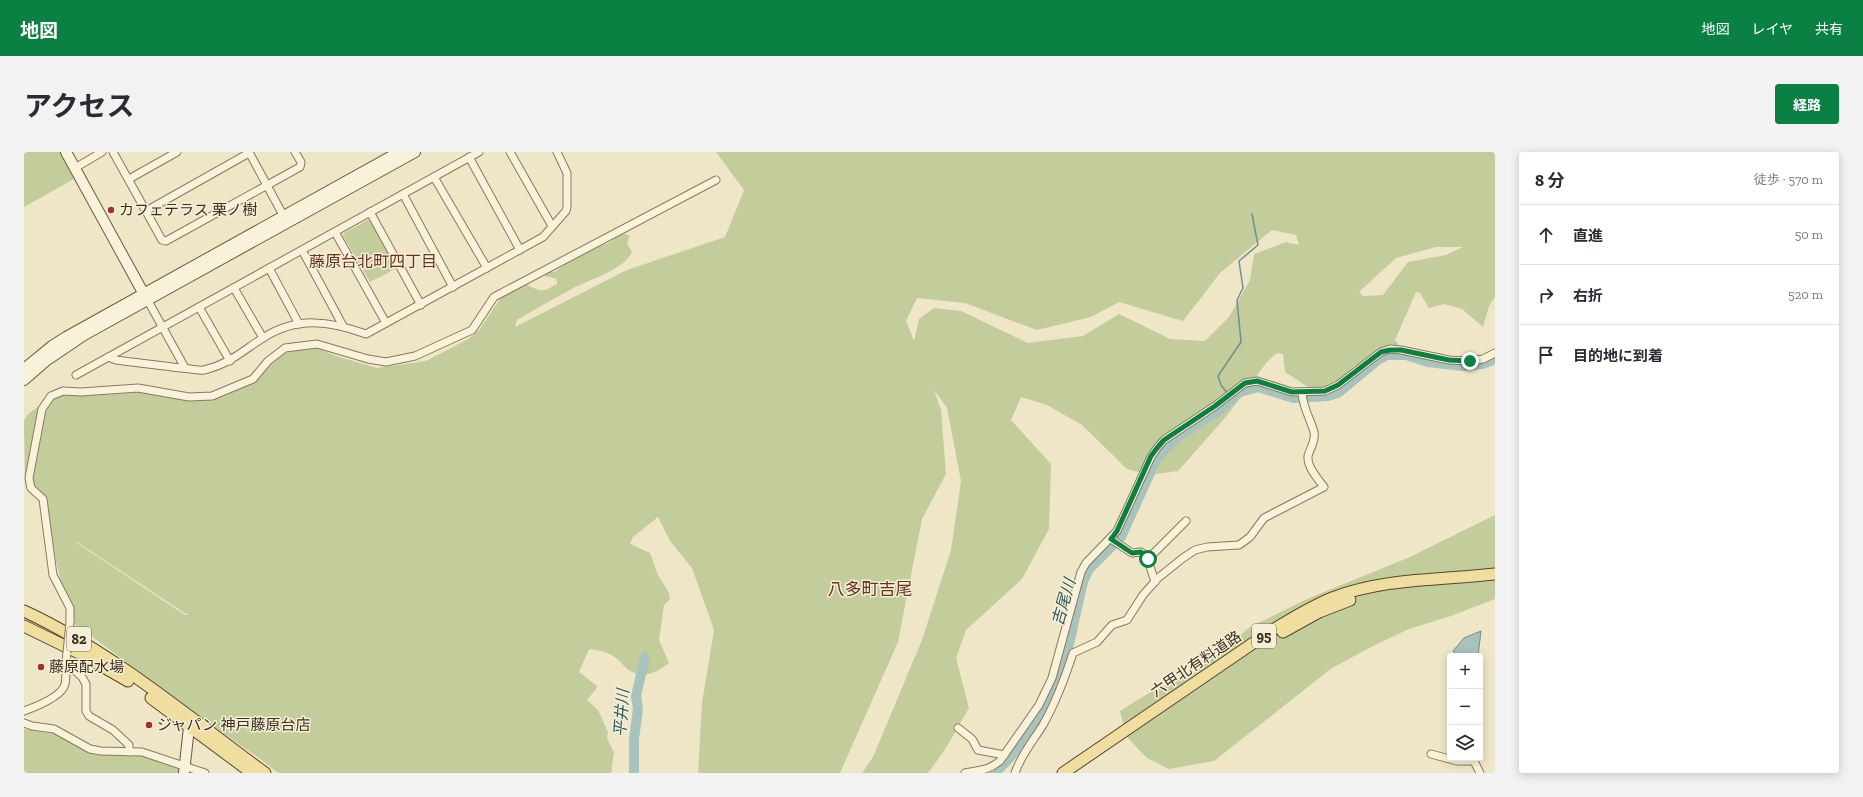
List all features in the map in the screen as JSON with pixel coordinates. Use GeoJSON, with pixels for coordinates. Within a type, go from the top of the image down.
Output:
{"type":"FeatureCollection","features":[{"type":"Feature","properties":{"kind":"main road","name":"六甲北有料道路"},"geometry":{"type":"LineString","coordinates":[[1063,773],[1272,631],[1299,614],[1333,598],[1383,584],[1495,574]]}},
{"type":"Feature","properties":{"kind":"main road","name":"六甲北有料道路"},"geometry":{"type":"LineString","coordinates":[[1075,773],[1278,635],[1319,612],[1367,595],[1402,589],[1495,581]]}},
{"type":"Feature","properties":{"kind":"main road"},"geometry":{"type":"LineString","coordinates":[[24,604],[52,617],[95,642],[118,660],[129,677]]}},
{"type":"Feature","properties":{"kind":"main road","name":"82"},"geometry":{"type":"LineString","coordinates":[[24,611],[86,643],[192,724],[252,773]]}},
{"type":"Feature","properties":{"kind":"main road","name":"82"},"geometry":{"type":"LineString","coordinates":[[24,619],[74,645],[129,677]]}},
{"type":"Feature","properties":{"kind":"main road"},"geometry":{"type":"LineString","coordinates":[[24,626],[129,677]]}},
{"type":"Feature","properties":{"kind":"main road","name":"82"},"geometry":{"type":"LineString","coordinates":[[192,724],[265,773]]}},
{"type":"Feature","properties":{"kind":"street"},"geometry":{"type":"LineString","coordinates":[[66,152],[185,368]]}},
{"type":"Feature","properties":{"kind":"street"},"geometry":{"type":"LineString","coordinates":[[75,168],[102,152]]}},
{"type":"Feature","properties":{"kind":"street"},"geometry":{"type":"LineString","coordinates":[[113,152],[162,240],[166,241],[300,167],[301,162],[295,152]]}},
{"type":"Feature","properties":{"kind":"street"},"geometry":{"type":"LineString","coordinates":[[129,179],[177,152]]}},
{"type":"Feature","properties":{"kind":"street"},"geometry":{"type":"LineString","coordinates":[[24,380],[47,360],[69,344],[145,296],[283,215],[398,152]]}},
{"type":"Feature","properties":{"kind":"street"},"geometry":{"type":"LineString","coordinates":[[24,369],[52,346],[415,152]]}},
{"type":"Feature","properties":{"kind":"street"},"geometry":{"type":"LineString","coordinates":[[76,375],[479,152]]}},
{"type":"Feature","properties":{"kind":"street"},"geometry":{"type":"LineString","coordinates":[[510,152],[552,226]]}},
{"type":"Feature","properties":{"kind":"street"},"geometry":{"type":"LineString","coordinates":[[108,357],[116,360],[203,370],[230,361],[263,338],[278,330],[299,324],[317,322],[343,326],[366,334],[543,237],[566,211],[568,173],[558,154],[566,152]]}},
{"type":"Feature","properties":{"kind":"street"},"geometry":{"type":"LineString","coordinates":[[146,211],[249,153],[283,215]]}},
{"type":"Feature","properties":{"kind":"street"},"geometry":{"type":"LineString","coordinates":[[469,158],[520,250]]}},
{"type":"Feature","properties":{"kind":"street"},"geometry":{"type":"LineString","coordinates":[[434,177],[487,268]]}},
{"type":"Feature","properties":{"kind":"street"},"geometry":{"type":"LineString","coordinates":[[24,712],[42,704],[62,691],[65,682],[65,662],[70,622],[70,608],[54,575],[43,499],[31,488],[29,478],[42,409],[51,396],[63,391],[81,392],[138,388],[189,396],[212,396],[253,379],[268,361],[285,348],[317,344],[368,359],[386,362],[415,356],[472,330],[494,297],[716,180]]}},
{"type":"Feature","properties":{"kind":"street"},"geometry":{"type":"LineString","coordinates":[[403,194],[453,287]]}},
{"type":"Feature","properties":{"kind":"street"},"geometry":{"type":"LineString","coordinates":[[370,212],[421,305]]}},
{"type":"Feature","properties":{"kind":"street"},"geometry":{"type":"LineString","coordinates":[[335,232],[386,323]]}},
{"type":"Feature","properties":{"kind":"street"},"geometry":{"type":"LineString","coordinates":[[302,250],[343,326]]}},
{"type":"Feature","properties":{"kind":"street"},"geometry":{"type":"LineString","coordinates":[[269,268],[299,324]]}},
{"type":"Feature","properties":{"kind":"street"},"geometry":{"type":"LineString","coordinates":[[234,288],[263,338]]}},
{"type":"Feature","properties":{"kind":"street"},"geometry":{"type":"LineString","coordinates":[[199,307],[230,361]]}},
{"type":"Feature","properties":{"kind":"street"},"geometry":{"type":"LineString","coordinates":[[965,773],[981,771],[992,767],[1004,756],[1039,705],[1052,678],[1080,572],[1093,555],[1111,539],[1117,531],[1151,456],[1164,440],[1219,403],[1245,383],[1257,381],[1283,390],[1302,394],[1325,391],[1338,385],[1381,352],[1390,350],[1401,350],[1449,360],[1470,361],[1482,359],[1495,353]]}},
{"type":"Feature","properties":{"kind":"street"},"geometry":{"type":"LineString","coordinates":[[1061,648],[1071,652],[1097,642],[1112,626],[1127,620],[1155,582],[1195,550],[1207,547],[1239,545],[1250,537],[1264,518],[1324,487],[1310,465],[1308,458],[1314,442],[1314,434],[1303,404],[1302,394]]}},
{"type":"Feature","properties":{"kind":"street"},"geometry":{"type":"LineString","coordinates":[[1148,559],[1186,521]]}},
{"type":"Feature","properties":{"kind":"street"},"geometry":{"type":"LineString","coordinates":[[1111,539],[1132,553],[1141,552],[1148,559],[1155,582]]}},
{"type":"Feature","properties":{"kind":"street"},"geometry":{"type":"LineString","coordinates":[[1015,773],[1020,760],[1043,724],[1060,693],[1071,652]]}},
{"type":"Feature","properties":{"kind":"street"},"geometry":{"type":"LineString","coordinates":[[65,662],[82,677],[86,684],[86,711],[89,716],[113,730],[129,745],[129,752]]}},
{"type":"Feature","properties":{"kind":"street"},"geometry":{"type":"LineString","coordinates":[[24,723],[32,726],[54,729],[90,749],[101,751],[142,752],[184,770],[205,773]]}},
{"type":"Feature","properties":{"kind":"street"},"geometry":{"type":"LineString","coordinates":[[184,770],[192,724]]}},
{"type":"Feature","properties":{"kind":"street"},"geometry":{"type":"LineString","coordinates":[[958,728],[972,738],[978,750],[1004,756]]}},
{"type":"Feature","properties":{"kind":"street"},"geometry":{"type":"LineString","coordinates":[[1431,754],[1457,761],[1474,761],[1480,773]]}},
{"type":"Feature","properties":{"kind":"green space"},"geometry":{"type":"Polygon","coordinates":[[[24,152],[60,152],[74,179],[24,207],[24,152]]]}},
{"type":"Feature","properties":{"kind":"green space"},"geometry":{"type":"Polygon","coordinates":[[[716,152],[1495,152],[1495,297],[1489,306],[1483,327],[1462,309],[1444,304],[1429,308],[1420,293],[1416,292],[1395,340],[1401,348],[1391,347],[1353,367],[1343,380],[1326,389],[1311,389],[1285,372],[1283,354],[1277,353],[1267,362],[1225,418],[1178,471],[1149,475],[1127,469],[1082,425],[1047,405],[1021,397],[1011,420],[1051,464],[1049,529],[1022,579],[966,630],[956,658],[969,708],[944,751],[928,773],[862,773],[873,757],[922,640],[951,550],[961,481],[947,408],[934,390],[941,410],[946,474],[922,519],[898,642],[840,773],[698,773],[702,703],[714,630],[692,568],[670,541],[658,517],[633,537],[630,544],[650,553],[658,575],[669,593],[670,599],[664,605],[659,640],[669,663],[659,670],[643,675],[627,669],[610,654],[589,649],[579,672],[597,686],[587,700],[598,710],[608,732],[607,738],[614,753],[611,773],[278,773],[259,758],[154,686],[117,655],[74,624],[73,609],[61,582],[56,561],[47,500],[35,486],[33,478],[44,410],[52,398],[65,393],[87,396],[140,392],[166,397],[212,400],[254,382],[267,364],[278,355],[303,348],[315,347],[336,356],[377,368],[426,361],[468,339],[479,330],[503,295],[524,283],[540,290],[547,289],[557,284],[557,279],[545,276],[546,272],[554,272],[588,249],[607,244],[622,233],[630,236],[627,243],[632,252],[627,259],[603,275],[549,301],[517,320],[515,327],[627,270],[725,237],[744,190],[716,152]],[[1272,230],[1220,273],[1183,321],[1119,302],[1091,317],[1037,330],[965,303],[917,298],[906,321],[914,341],[919,319],[934,308],[961,311],[1028,343],[1083,336],[1119,314],[1170,339],[1205,341],[1229,317],[1250,280],[1254,254],[1286,242],[1299,245],[1296,235],[1272,230]],[[1436,247],[1396,258],[1359,292],[1363,296],[1383,295],[1408,262],[1446,255],[1463,247],[1436,247]],[[77,543],[185,615],[190,614],[186,614],[77,543]]]}},
{"type":"Feature","properties":{"kind":"green space"},"geometry":{"type":"Polygon","coordinates":[[[370,219],[397,268],[370,282],[343,236],[344,233],[370,219]]]}},
{"type":"Feature","properties":{"kind":"green space"},"geometry":{"type":"Polygon","coordinates":[[[39,406],[29,482],[25,482],[24,420],[28,414],[39,406]]]}},
{"type":"Feature","properties":{"kind":"green space"},"geometry":{"type":"Polygon","coordinates":[[[1495,515],[1495,599],[1451,616],[1409,629],[1332,668],[1214,761],[1169,769],[1147,758],[1126,736],[1120,711],[1149,693],[1193,674],[1250,627],[1307,599],[1410,557],[1495,515]]]}},
{"type":"Feature","properties":{"kind":"green space"},"geometry":{"type":"Polygon","coordinates":[[[24,729],[54,734],[91,751],[138,753],[185,767],[184,773],[24,773],[24,729]]]}},
{"type":"Feature","properties":{"kind":"water"},"geometry":{"type":"Polygon","coordinates":[[[1481,631],[1478,653],[1455,653],[1453,651],[1464,638],[1481,631]]]}},
{"type":"Feature","properties":{"kind":"waterway"},"geometry":{"type":"LineString","coordinates":[[1228,394],[1221,385],[1218,376],[1241,342],[1237,300],[1243,288],[1239,261],[1258,245],[1252,214]]}},
{"type":"Feature","properties":{"kind":"waterway","name":"吉尾川"},"geometry":{"type":"LineString","coordinates":[[995,773],[1030,734],[1050,701],[1064,663],[1083,582],[1089,569],[1121,537],[1155,462],[1165,449],[1180,435],[1217,412],[1240,392],[1258,387],[1294,398],[1328,396],[1338,393],[1378,360],[1387,355],[1406,355],[1428,362],[1462,366],[1483,364],[1495,359]]}},
{"type":"Feature","properties":{"kind":"waterway","name":"平井川"},"geometry":{"type":"LineString","coordinates":[[634,773],[634,739],[638,709],[636,696],[645,657]]}},
{"type":"Feature","properties":{"kind":"place","name":"カフェテラス 栗ノ樹"},"geometry":{"type":"Point","coordinates":[111,210]}},
{"type":"Feature","properties":{"kind":"place","name":"藤原配水場"},"geometry":{"type":"Point","coordinates":[41,667]}},
{"type":"Feature","properties":{"kind":"place","name":"ジャパン 神戸藤原台店"},"geometry":{"type":"Point","coordinates":[149,725]}},
{"type":"Feature","properties":{"kind":"district","name":"藤原台北町四丁目"},"geometry":{"type":"Point","coordinates":[373,261]}},
{"type":"Feature","properties":{"kind":"district","name":"八多町吉尾"},"geometry":{"type":"Point","coordinates":[870,589]}},
{"type":"Feature","properties":{"kind":"route"},"geometry":{"type":"LineString","coordinates":[[1148,559],[1141,552],[1132,553],[1120,547],[1111,539],[1117,531],[1151,456],[1164,440],[1224,400],[1245,383],[1257,381],[1292,392],[1307,393],[1325,391],[1338,385],[1351,376],[1381,352],[1390,350],[1401,350],[1449,360],[1470,361]]}}]}
